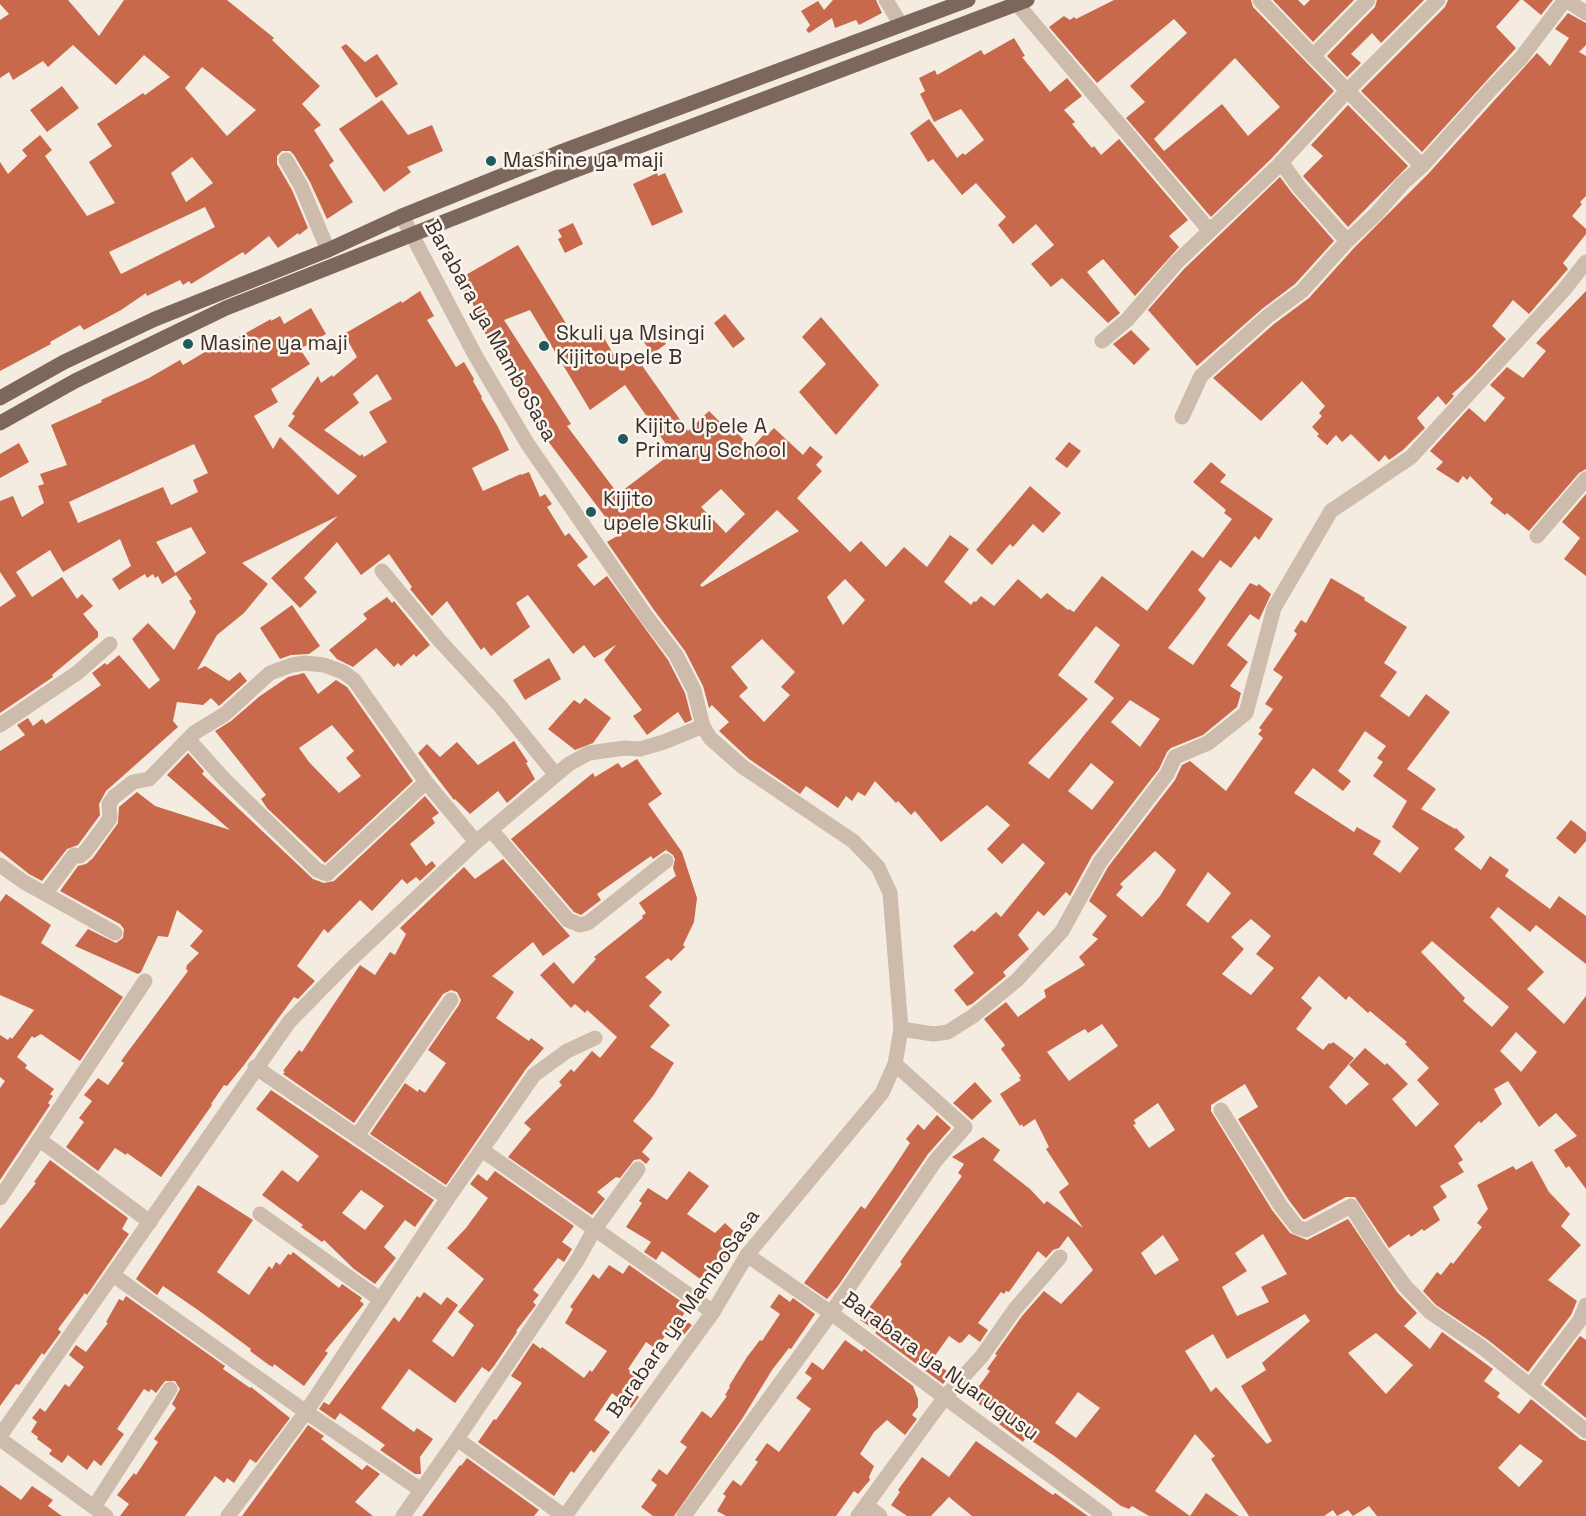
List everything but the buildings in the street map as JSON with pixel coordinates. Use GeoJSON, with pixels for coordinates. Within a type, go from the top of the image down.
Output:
{"type":"FeatureCollection","features":[{"type":"Feature","properties":{"kind":"main road"},"geometry":{"type":"LineString","coordinates":[[0,398],[64,362],[154,319],[328,250],[402,216],[562,151],[968,0]]}},
{"type":"Feature","properties":{"kind":"main road"},"geometry":{"type":"LineString","coordinates":[[0,423],[75,381],[226,308],[573,171],[1022,2]]}},
{"type":"Feature","properties":{"kind":"street"},"geometry":{"type":"LineString","coordinates":[[886,0],[902,25]]}},
{"type":"Feature","properties":{"kind":"street"},"geometry":{"type":"LineString","coordinates":[[1260,0],[1422,166]]}},
{"type":"Feature","properties":{"kind":"street"},"geometry":{"type":"LineString","coordinates":[[1313,56],[1368,0]]}},
{"type":"Feature","properties":{"kind":"street"},"geometry":{"type":"LineString","coordinates":[[1102,342],[1127,320],[1177,262],[1281,162],[1347,91],[1438,0]]}},
{"type":"Feature","properties":{"kind":"street"},"geometry":{"type":"LineString","coordinates":[[1182,417],[1201,376],[1268,316],[1302,291],[1402,184],[1422,166],[1521,58],[1565,0],[1586,13]]}},
{"type":"Feature","properties":{"kind":"street"},"geometry":{"type":"LineString","coordinates":[[1022,2],[1210,231]]}},
{"type":"Feature","properties":{"kind":"street"},"geometry":{"type":"LineString","coordinates":[[286,160],[301,186],[328,250]]}},
{"type":"Feature","properties":{"kind":"street"},"geometry":{"type":"LineString","coordinates":[[1281,162],[1299,187],[1347,242]]}},
{"type":"Feature","properties":{"kind":"street","name":"Barabara ya MamboSasa"},"geometry":{"type":"LineString","coordinates":[[402,216],[475,355],[527,443],[646,616],[676,655],[694,690],[703,726],[710,738],[725,753],[780,793],[853,841],[878,867],[890,893],[901,1029],[895,1064],[882,1093],[747,1255],[713,1312],[565,1516]]}},
{"type":"Feature","properties":{"kind":"street"},"geometry":{"type":"LineString","coordinates":[[901,1029],[933,1034],[948,1032],[973,1016],[1017,980],[1062,931],[1100,862],[1167,774],[1175,757],[1209,743],[1246,713],[1274,608],[1331,511],[1411,457],[1563,291],[1586,262]]}},
{"type":"Feature","properties":{"kind":"street"},"geometry":{"type":"LineString","coordinates":[[1537,536],[1586,479]]}},
{"type":"Feature","properties":{"kind":"street"},"geometry":{"type":"LineString","coordinates":[[382,571],[500,706],[556,775]]}},
{"type":"Feature","properties":{"kind":"street"},"geometry":{"type":"LineString","coordinates":[[0,725],[76,672],[110,644]]}},
{"type":"Feature","properties":{"kind":"street"},"geometry":{"type":"LineString","coordinates":[[45,894],[74,855],[80,856],[86,852],[106,824],[110,818],[110,804],[114,797],[133,782],[148,779],[194,733],[225,714],[270,673],[292,665],[306,663],[324,665],[343,672],[354,680],[426,782],[476,842]]}},
{"type":"Feature","properties":{"kind":"street"},"geometry":{"type":"LineString","coordinates":[[170,1389],[100,1512],[0,1437],[255,1067],[289,1022],[346,963],[476,842],[569,764],[589,753],[626,748],[640,749],[703,726]]}},
{"type":"Feature","properties":{"kind":"street"},"geometry":{"type":"LineString","coordinates":[[189,740],[224,779],[317,870],[327,874],[426,782]]}},
{"type":"Feature","properties":{"kind":"street"},"geometry":{"type":"LineString","coordinates":[[491,830],[568,920],[580,925],[588,923],[666,861]]}},
{"type":"Feature","properties":{"kind":"street"},"geometry":{"type":"LineString","coordinates":[[0,865],[45,894],[115,933]]}},
{"type":"Feature","properties":{"kind":"street"},"geometry":{"type":"LineString","coordinates":[[0,1198],[145,981]]}},
{"type":"Feature","properties":{"kind":"street"},"geometry":{"type":"LineString","coordinates":[[357,1136],[451,1000]]}},
{"type":"Feature","properties":{"kind":"street"},"geometry":{"type":"LineString","coordinates":[[228,1516],[306,1412],[448,1198],[534,1075],[567,1051],[595,1038]]}},
{"type":"Feature","properties":{"kind":"street"},"geometry":{"type":"LineString","coordinates":[[684,1516],[831,1313],[936,1160],[965,1127],[895,1064]]}},
{"type":"Feature","properties":{"kind":"street"},"geometry":{"type":"LineString","coordinates":[[255,1067],[448,1198]]}},
{"type":"Feature","properties":{"kind":"street"},"geometry":{"type":"LineString","coordinates":[[1221,1110],[1280,1205],[1297,1227],[1305,1230],[1351,1206],[1405,1286],[1430,1312],[1483,1348],[1586,1431]]}},
{"type":"Feature","properties":{"kind":"street"},"geometry":{"type":"LineString","coordinates":[[40,1140],[150,1222]]}},
{"type":"Feature","properties":{"kind":"street"},"geometry":{"type":"LineString","coordinates":[[482,1150],[713,1312]]}},
{"type":"Feature","properties":{"kind":"street"},"geometry":{"type":"LineString","coordinates":[[403,1516],[578,1259],[594,1230],[638,1169]]}},
{"type":"Feature","properties":{"kind":"street"},"geometry":{"type":"LineString","coordinates":[[260,1214],[381,1300]]}},
{"type":"Feature","properties":{"kind":"street","name":"Barabara ya Nyarugusu"},"geometry":{"type":"LineString","coordinates":[[747,1255],[831,1313],[1105,1516]]}},
{"type":"Feature","properties":{"kind":"street"},"geometry":{"type":"LineString","coordinates":[[880,1516],[862,1510],[945,1398],[982,1356],[1016,1309],[1060,1257]]}},
{"type":"Feature","properties":{"kind":"street"},"geometry":{"type":"LineString","coordinates":[[113,1275],[306,1412],[421,1490]]}},
{"type":"Feature","properties":{"kind":"street"},"geometry":{"type":"LineString","coordinates":[[1530,1386],[1580,1320],[1586,1305]]}},
{"type":"Feature","properties":{"kind":"street"},"geometry":{"type":"LineString","coordinates":[[457,1439],[565,1516]]}},
{"type":"Feature","properties":{"kind":"place","name":"Mashine ya maji"},"geometry":{"type":"Point","coordinates":[491,161]}},
{"type":"Feature","properties":{"kind":"place","name":"Masine ya maji"},"geometry":{"type":"Point","coordinates":[188,344]}},
{"type":"Feature","properties":{"kind":"place","name":"Skuli ya Msingi Kijitoupele B"},"geometry":{"type":"Point","coordinates":[544,346]}},
{"type":"Feature","properties":{"kind":"place","name":"Kijito Upele A Primary School"},"geometry":{"type":"Point","coordinates":[623,439]}},
{"type":"Feature","properties":{"kind":"place","name":"Kijito upele Skuli"},"geometry":{"type":"Point","coordinates":[591,512]}}]}
